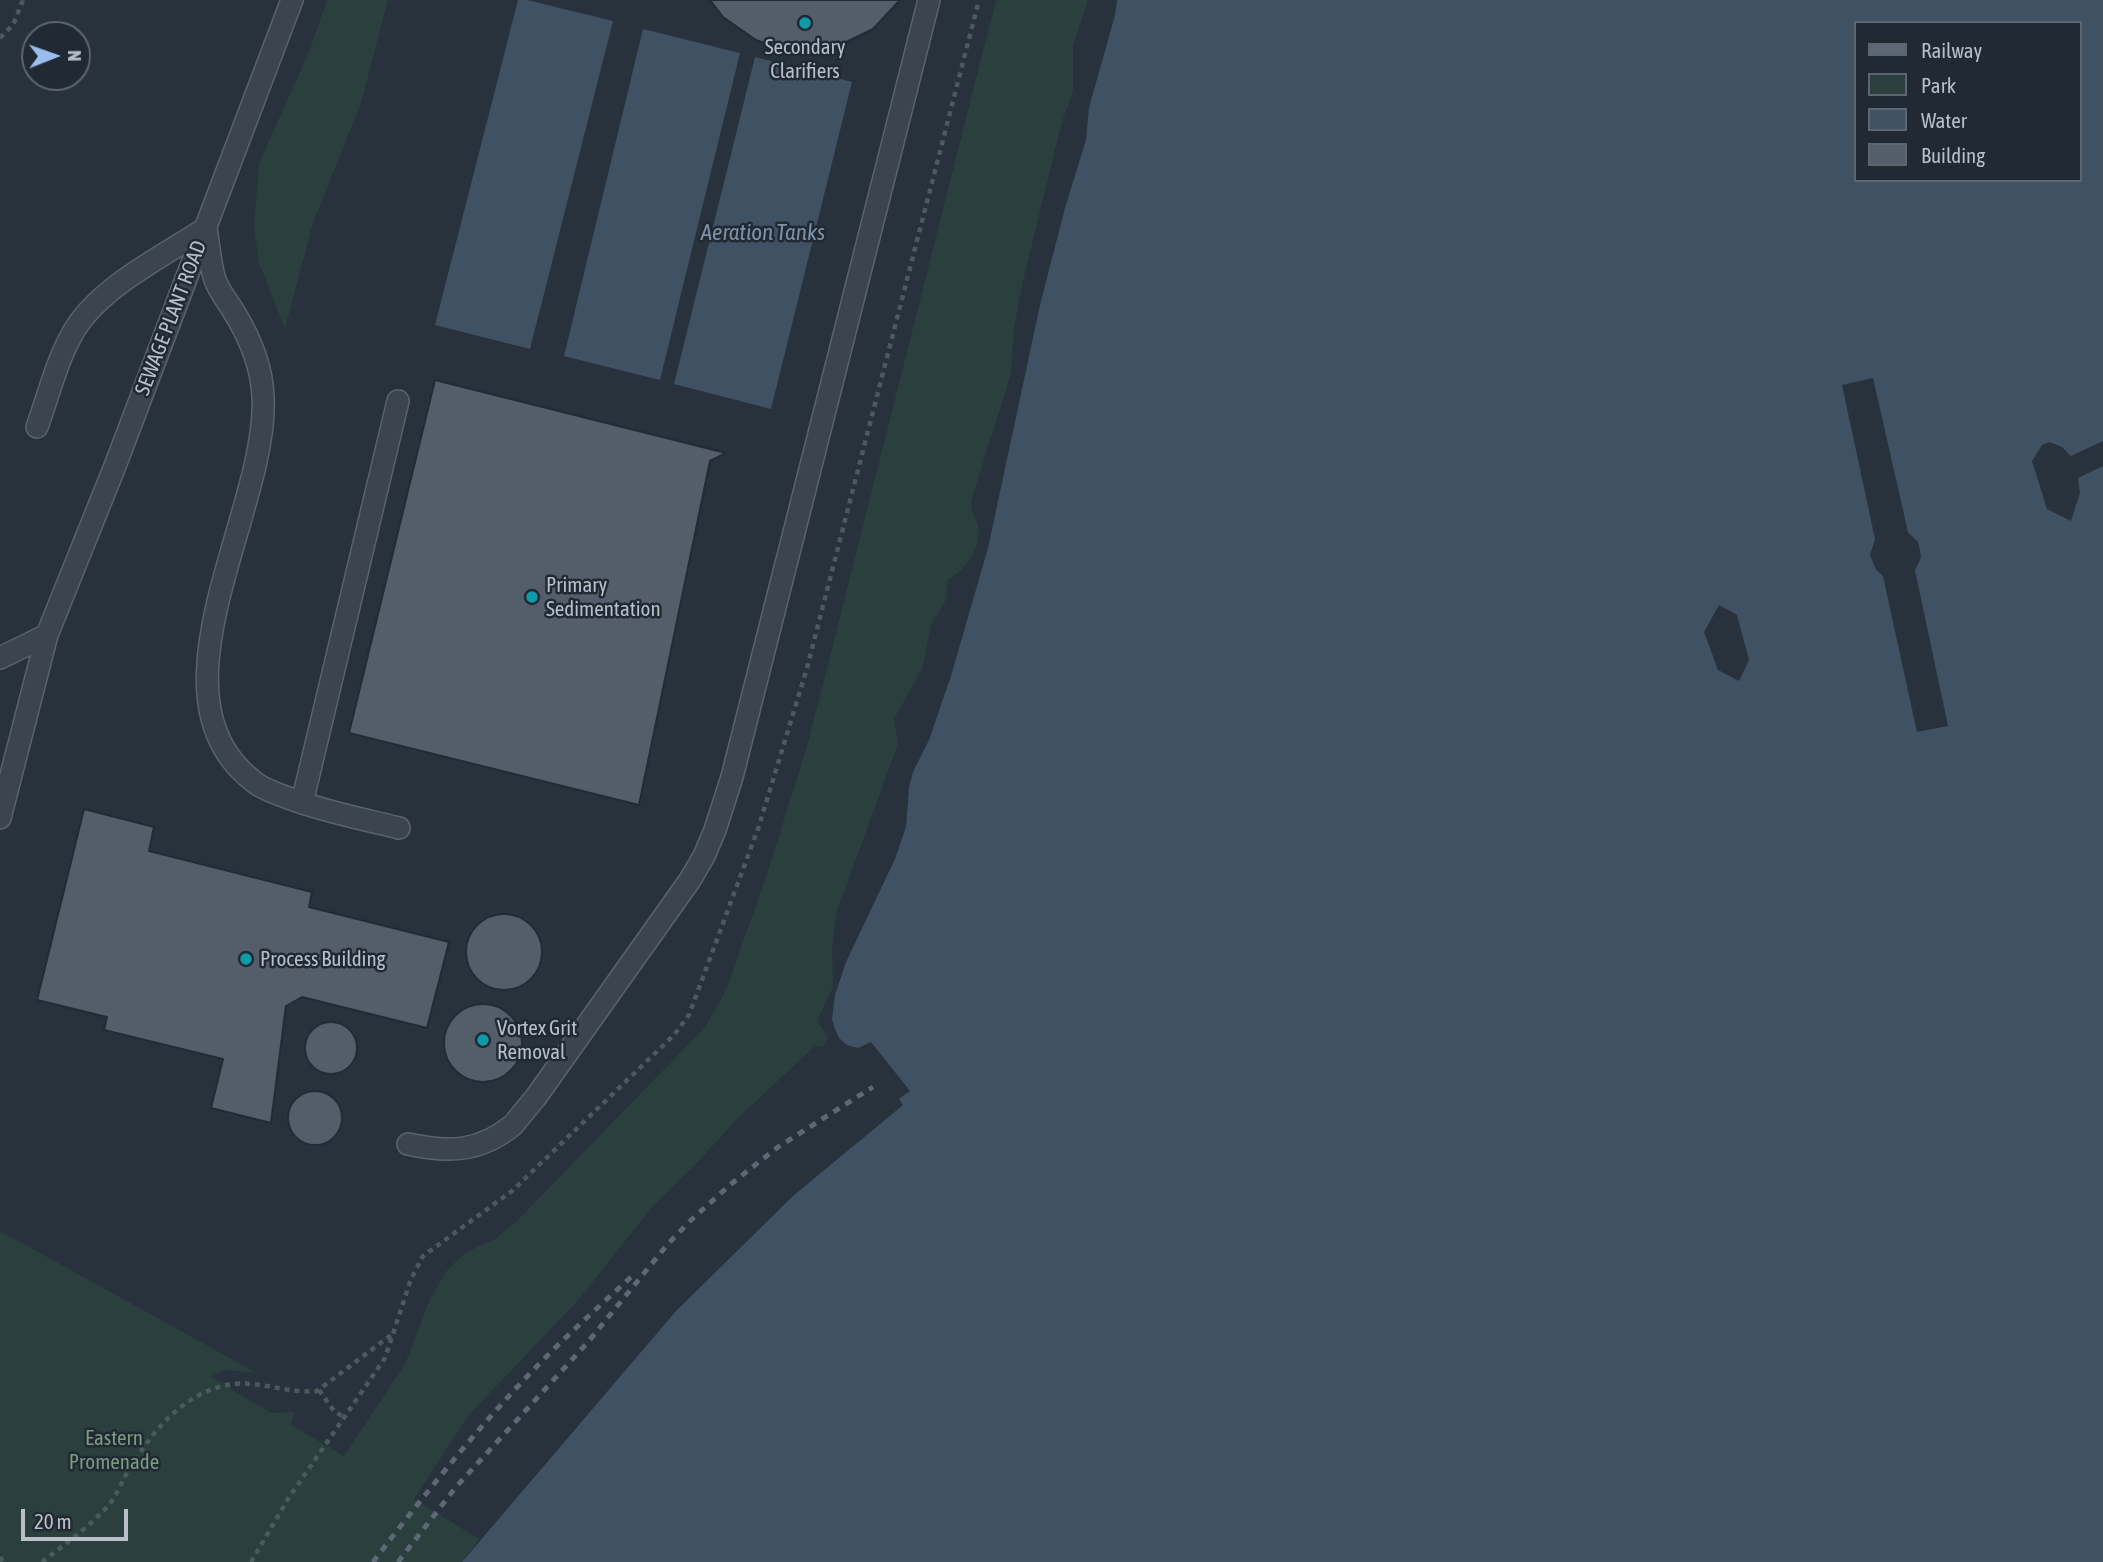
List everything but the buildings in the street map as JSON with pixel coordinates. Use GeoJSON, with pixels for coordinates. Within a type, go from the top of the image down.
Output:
{"type":"FeatureCollection","features":[{"type":"Feature","properties":{"kind":"lane","name":"SEWAGE PLANT ROAD"},"geometry":{"type":"LineString","coordinates":[[0,818],[47,635],[115,466],[292,0]]}},
{"type":"Feature","properties":{"kind":"lane"},"geometry":{"type":"LineString","coordinates":[[408,1144],[440,1149],[468,1148],[497,1139],[513,1125],[674,904],[704,856],[732,777],[929,0]]}},
{"type":"Feature","properties":{"kind":"lane"},"geometry":{"type":"LineString","coordinates":[[37,427],[69,339],[93,305],[206,228],[215,281],[250,341],[260,373],[263,398],[257,456],[215,617],[209,655],[208,705],[218,739],[231,759],[258,785],[317,808],[399,828]]}},
{"type":"Feature","properties":{"kind":"lane"},"geometry":{"type":"LineString","coordinates":[[302,803],[398,401]]}},
{"type":"Feature","properties":{"kind":"lane"},"geometry":{"type":"LineString","coordinates":[[0,658],[47,635]]}},
{"type":"Feature","properties":{"kind":"path"},"geometry":{"type":"LineString","coordinates":[[0,38],[13,25],[23,0]]}},
{"type":"Feature","properties":{"kind":"path"},"geometry":{"type":"LineString","coordinates":[[42,1562],[89,1525],[109,1505],[150,1439],[179,1408],[198,1395],[236,1383],[302,1392],[319,1390],[395,1332]]}},
{"type":"Feature","properties":{"kind":"path"},"geometry":{"type":"LineString","coordinates":[[319,1390],[334,1410],[345,1418]]}},
{"type":"Feature","properties":{"kind":"path"},"geometry":{"type":"LineString","coordinates":[[0,1557],[4,1562]]}},
{"type":"Feature","properties":{"kind":"green space"},"geometry":{"type":"Polygon","coordinates":[[[327,0],[388,0],[361,103],[313,223],[285,329],[259,263],[254,226],[259,163],[309,52],[327,0]]]}},
{"type":"Feature","properties":{"kind":"green space","name":"Eastern Promenade"},"geometry":{"type":"Polygon","coordinates":[[[996,0],[1088,0],[1073,46],[1073,91],[1061,125],[1023,281],[1014,328],[1011,374],[971,501],[979,531],[976,548],[961,570],[948,580],[946,600],[931,625],[922,669],[894,719],[898,744],[837,911],[832,948],[833,987],[817,1021],[828,1037],[824,1046],[814,1047],[737,1119],[652,1207],[581,1297],[468,1416],[414,1499],[479,1539],[462,1562],[0,1562],[0,1231],[257,1373],[224,1370],[211,1377],[271,1413],[294,1412],[291,1425],[344,1456],[405,1364],[430,1299],[448,1269],[465,1253],[495,1239],[518,1220],[706,1026],[726,990],[767,874],[808,743],[996,0]]]}},
{"type":"Feature","properties":{"kind":"water"},"geometry":{"type":"Polygon","coordinates":[[[518,0],[613,21],[530,349],[435,325],[518,0]]]}},
{"type":"Feature","properties":{"kind":"water"},"geometry":{"type":"Polygon","coordinates":[[[1117,0],[2103,0],[2103,1562],[462,1562],[676,1311],[793,1196],[903,1105],[899,1099],[910,1091],[871,1042],[858,1048],[847,1045],[839,1038],[832,1019],[835,995],[846,962],[895,859],[906,827],[913,772],[929,740],[951,676],[988,548],[1040,305],[1086,140],[1089,108],[1117,0]]]}},
{"type":"Feature","properties":{"kind":"water","name":"Aeration Tanks"},"geometry":{"type":"Polygon","coordinates":[[[643,29],[740,53],[660,380],[564,356],[643,29]]]}},
{"type":"Feature","properties":{"kind":"water","name":"Aeration Tanks"},"geometry":{"type":"Polygon","coordinates":[[[755,57],[852,82],[771,409],[674,384],[755,57]]]}},
{"type":"Feature","properties":{"kind":"pier"},"geometry":{"type":"Polygon","coordinates":[[[1873,378],[1908,532],[1918,542],[1920,550],[1921,558],[1915,570],[1948,726],[1917,732],[1883,576],[1876,570],[1870,555],[1875,539],[1842,385],[1873,378]]]}},
{"type":"Feature","properties":{"kind":"pier"},"geometry":{"type":"Polygon","coordinates":[[[2103,441],[2103,466],[2078,478],[2080,493],[2071,521],[2047,509],[2032,461],[2042,445],[2049,442],[2062,447],[2071,456],[2103,441]]]}},
{"type":"Feature","properties":{"kind":"pier"},"geometry":{"type":"Polygon","coordinates":[[[1719,605],[1737,615],[1749,660],[1739,681],[1718,670],[1704,632],[1719,605]]]}},
{"type":"Feature","properties":{"kind":"railway"},"geometry":{"type":"LineString","coordinates":[[398,1562],[456,1487],[588,1342],[667,1245],[690,1221],[778,1147],[873,1087]]}},
{"type":"Feature","properties":{"kind":"railway"},"geometry":{"type":"LineString","coordinates":[[373,1562],[436,1481],[502,1403],[559,1344],[631,1277]]}},
{"type":"Feature","properties":{"kind":"place","name":"Secondary Clarifiers"},"geometry":{"type":"Point","coordinates":[805,23]}},
{"type":"Feature","properties":{"kind":"place","name":"Primary Sedimentation"},"geometry":{"type":"Point","coordinates":[532,597]}},
{"type":"Feature","properties":{"kind":"place","name":"Process Building"},"geometry":{"type":"Point","coordinates":[246,959]}},
{"type":"Feature","properties":{"kind":"place","name":"Vortex Grit Removal"},"geometry":{"type":"Point","coordinates":[483,1040]}}]}
